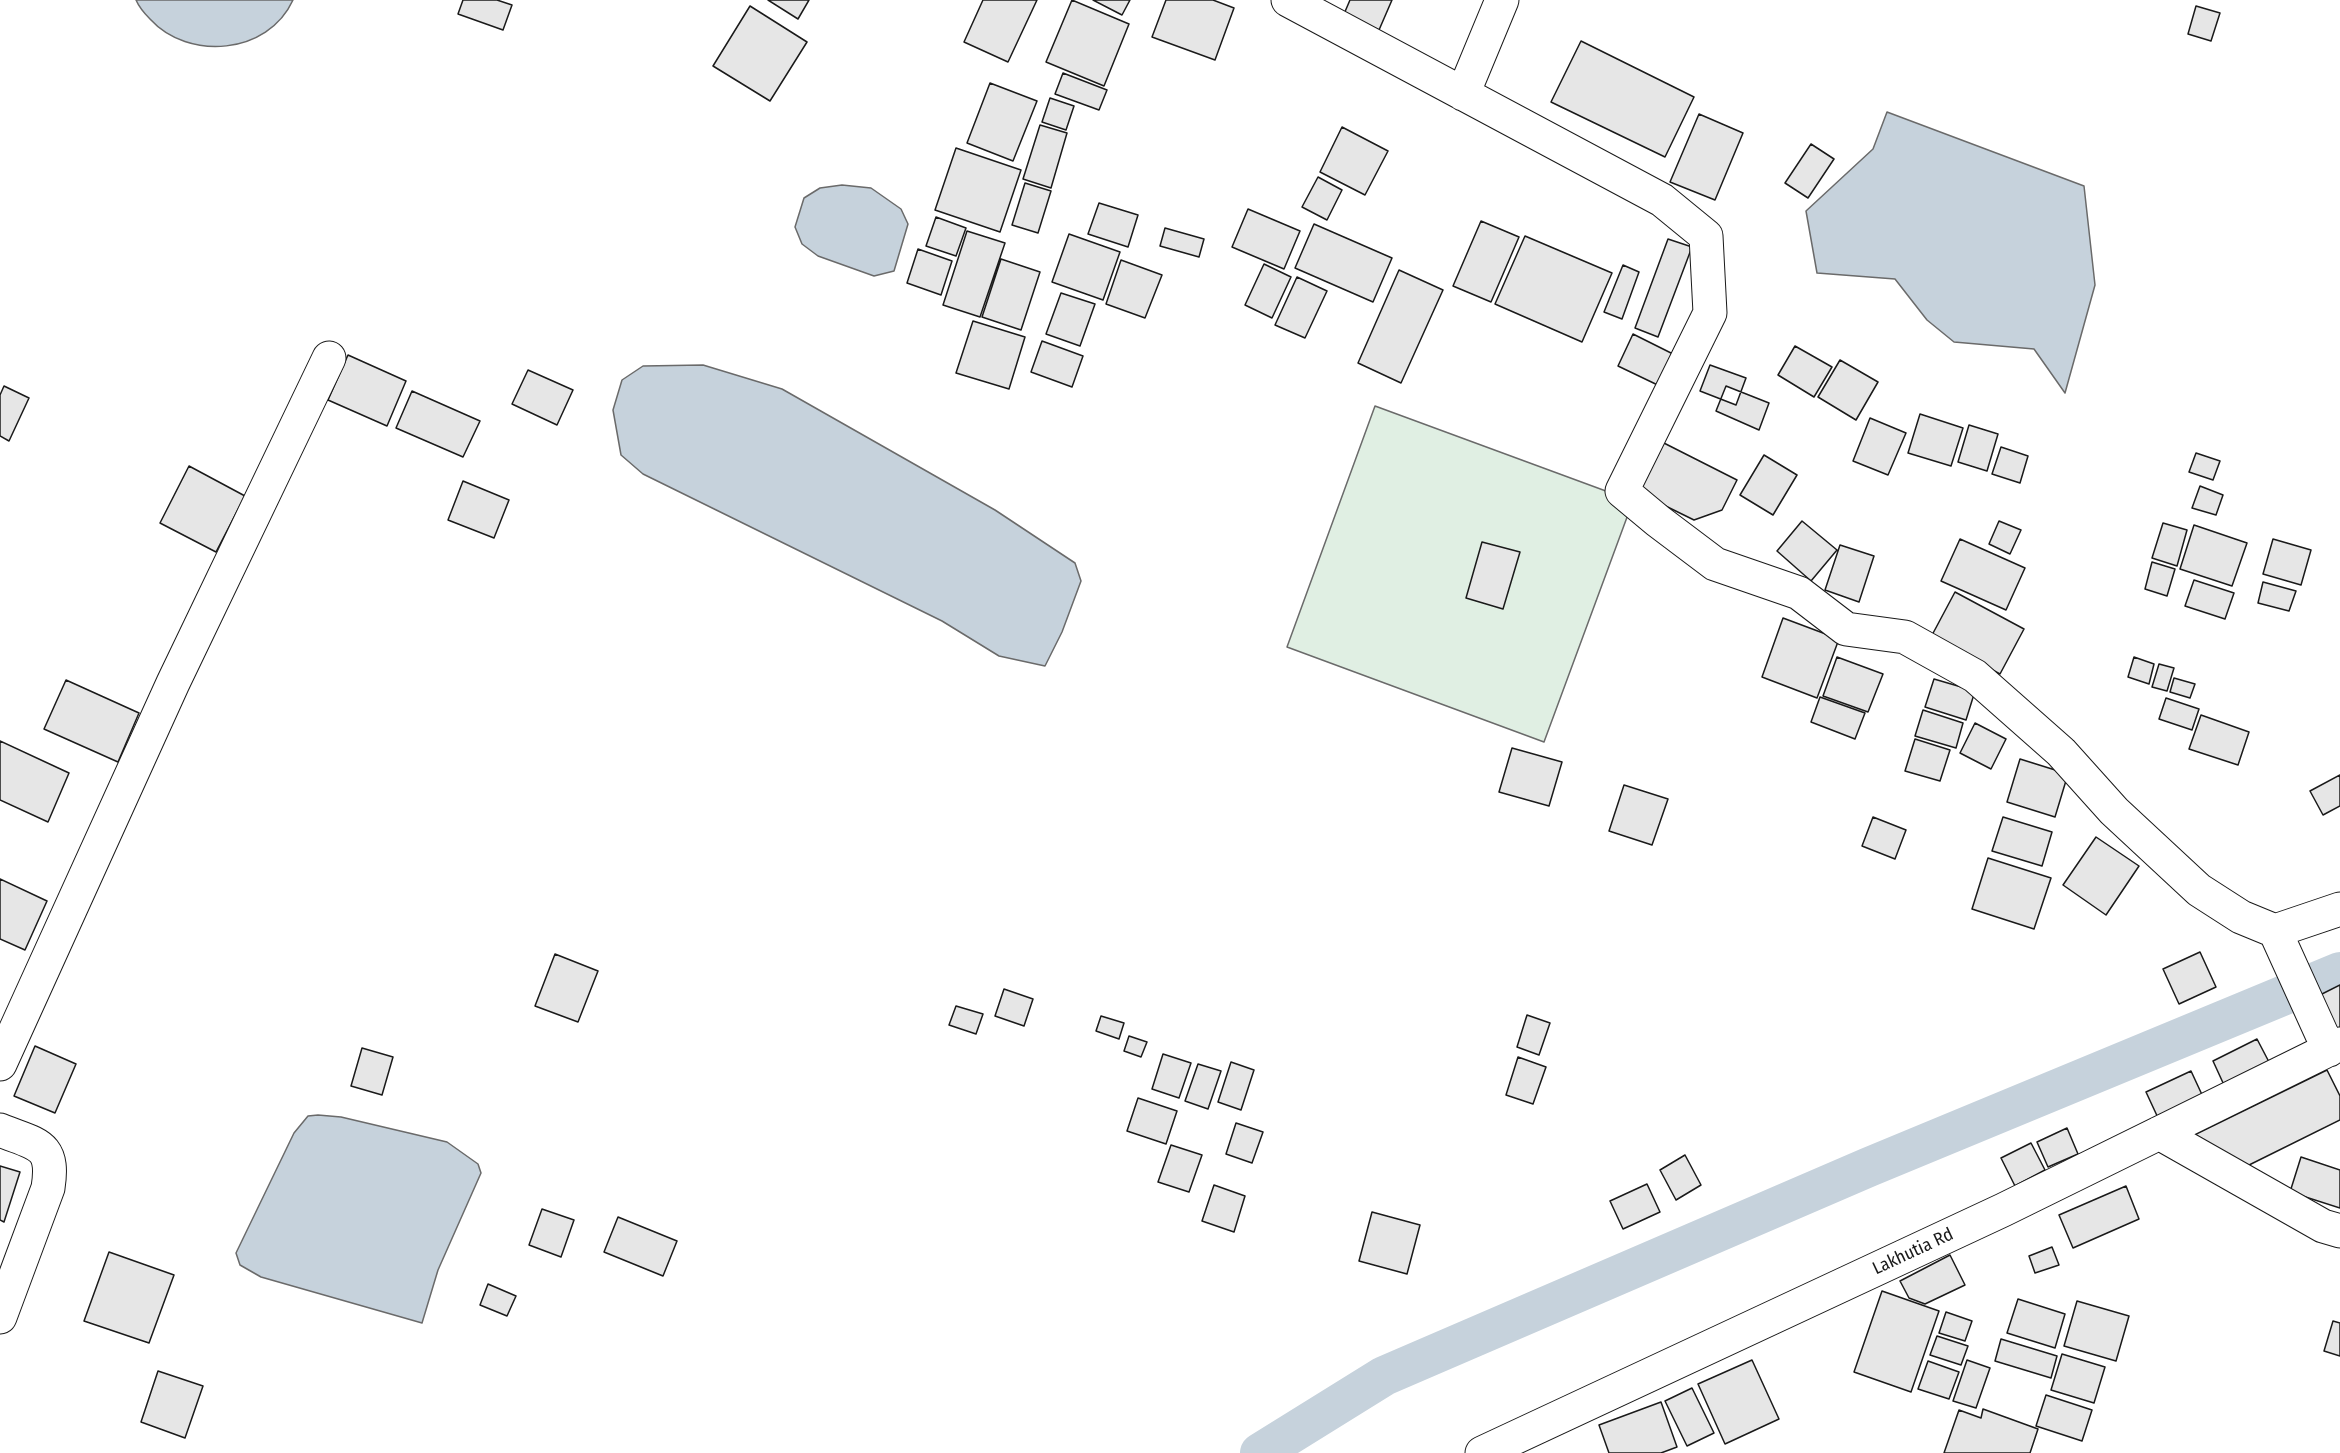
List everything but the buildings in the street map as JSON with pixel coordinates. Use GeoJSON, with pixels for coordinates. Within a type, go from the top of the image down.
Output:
{"type":"FeatureCollection","features":[{"type":"Feature","properties":{"kind":"street"},"geometry":{"type":"LineString","coordinates":[[1288,0],[1662,200],[1706,236],[1710,313],[1622,491],[1715,564],[1799,593],[1846,629],[1905,637],[1975,676],[2061,752],[2114,811],[2199,890],[2279,939],[2313,1011],[2335,1047]]}},
{"type":"Feature","properties":{"kind":"street"},"geometry":{"type":"LineString","coordinates":[[1463,94],[1502,0]]}},
{"type":"Feature","properties":{"kind":"street"},"geometry":{"type":"LineString","coordinates":[[0,1064],[173,683],[329,358]]}},
{"type":"Feature","properties":{"kind":"street"},"geometry":{"type":"LineString","coordinates":[[2279,939],[2340,909]]}},
{"type":"Feature","properties":{"kind":"street","name":"Lakhutia Rd"},"geometry":{"type":"LineString","coordinates":[[1482,1453],[2002,1210],[2335,1047]]}},
{"type":"Feature","properties":{"kind":"street"},"geometry":{"type":"LineString","coordinates":[[0,1130],[39,1146],[49,1157],[51,1173],[48,1188],[0,1317]]}},
{"type":"Feature","properties":{"kind":"street"},"geometry":{"type":"LineString","coordinates":[[2159,1133],[2323,1226],[2340,1231]]}},
{"type":"Feature","properties":{"kind":"green space"},"geometry":{"type":"Polygon","coordinates":[[[1375,406],[1633,501],[1544,742],[1287,647],[1375,406]]]}},
{"type":"Feature","properties":{"kind":"shaded area"},"geometry":{"type":"Polygon","coordinates":[[[136,0],[293,0],[281,18],[265,32],[247,41],[226,46],[205,46],[185,41],[166,32],[150,19],[136,0]]]}},
{"type":"Feature","properties":{"kind":"shaded area"},"geometry":{"type":"Polygon","coordinates":[[[1887,112],[2084,186],[2095,285],[2065,393],[2034,349],[1954,342],[1927,320],[1895,279],[1817,273],[1806,211],[1873,149],[1887,112]]]}},
{"type":"Feature","properties":{"kind":"shaded area"},"geometry":{"type":"Polygon","coordinates":[[[842,185],[871,188],[901,209],[908,224],[894,271],[874,276],[818,256],[802,244],[795,227],[804,198],[820,188],[842,185]]]}},
{"type":"Feature","properties":{"kind":"shaded area"},"geometry":{"type":"Polygon","coordinates":[[[703,365],[782,389],[995,510],[1075,563],[1081,581],[1062,632],[1045,666],[999,656],[942,621],[643,474],[621,455],[613,410],[622,380],[643,366],[703,365]]]}},
{"type":"Feature","properties":{"kind":"shaded area"},"geometry":{"type":"Polygon","coordinates":[[[308,1116],[341,1117],[447,1142],[478,1164],[481,1173],[438,1270],[422,1323],[261,1277],[240,1265],[236,1253],[294,1133],[308,1116]]]}},
{"type":"Feature","properties":{"kind":"waterway"},"geometry":{"type":"LineString","coordinates":[[1260,1453],[1384,1376],[1869,1167],[2340,972]]}}]}
